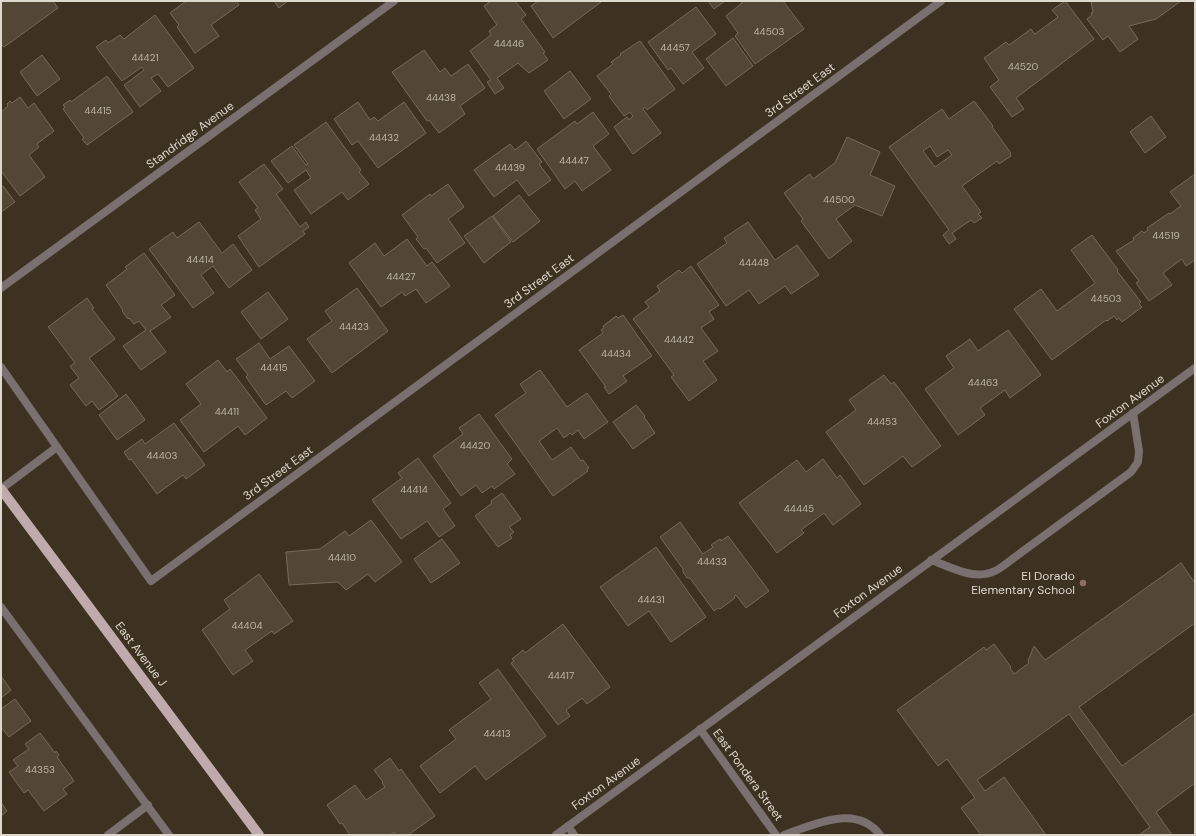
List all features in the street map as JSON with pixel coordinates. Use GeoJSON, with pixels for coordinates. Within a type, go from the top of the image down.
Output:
{"type":"FeatureCollection","features":[{"type":"Feature","properties":{"kind":"main road","name":"East Avenue J"},"geometry":{"type":"LineString","coordinates":[[1,489],[259,835]]}},
{"type":"Feature","properties":{"kind":"street","name":"Standridge Avenue"},"geometry":{"type":"LineString","coordinates":[[1,288],[394,1]]}},
{"type":"Feature","properties":{"kind":"street","name":"3rd Street East"},"geometry":{"type":"LineString","coordinates":[[57,448],[151,581],[941,1]]}},
{"type":"Feature","properties":{"kind":"street"},"geometry":{"type":"LineString","coordinates":[[1,367],[57,448],[1,489]]}},
{"type":"Feature","properties":{"kind":"street","name":"Foxton Avenue"},"geometry":{"type":"LineString","coordinates":[[556,835],[1195,368]]}},
{"type":"Feature","properties":{"kind":"street"},"geometry":{"type":"LineString","coordinates":[[931,560],[969,574],[981,575],[994,571],[1011,560],[1131,472],[1138,462],[1140,451],[1133,413]]}},
{"type":"Feature","properties":{"kind":"street"},"geometry":{"type":"LineString","coordinates":[[1,607],[169,835]]}},
{"type":"Feature","properties":{"kind":"street","name":"East Pondera Street"},"geometry":{"type":"LineString","coordinates":[[700,729],[776,835]]}},
{"type":"Feature","properties":{"kind":"street"},"geometry":{"type":"LineString","coordinates":[[108,835],[148,806]]}},
{"type":"Feature","properties":{"kind":"street"},"geometry":{"type":"LineString","coordinates":[[784,835],[833,819],[848,818],[862,821],[871,826],[880,835]]}},
{"type":"Feature","properties":{"kind":"street"},"geometry":{"type":"LineString","coordinates":[[568,826],[574,835]]}},
{"type":"Feature","properties":{"kind":"building"},"geometry":{"type":"Polygon","coordinates":[[[1,1],[53,1],[58,8],[4,47],[1,44],[1,1]]]}},
{"type":"Feature","properties":{"kind":"building"},"geometry":{"type":"Polygon","coordinates":[[[186,1],[236,1],[239,5],[211,25],[219,36],[195,53],[177,27],[179,25],[170,13],[186,1]]]}},
{"type":"Feature","properties":{"kind":"building"},"geometry":{"type":"Polygon","coordinates":[[[274,1],[288,1],[279,8],[274,1]]]}},
{"type":"Feature","properties":{"kind":"building"},"geometry":{"type":"Polygon","coordinates":[[[491,1],[515,1],[526,15],[521,19],[545,52],[543,53],[548,60],[529,73],[518,63],[497,78],[504,88],[495,94],[487,82],[491,80],[470,51],[491,35],[489,31],[497,25],[484,6],[491,1]]]}},
{"type":"Feature","properties":{"kind":"building"},"geometry":{"type":"Polygon","coordinates":[[[538,1],[601,2],[553,38],[531,6],[538,1]]]}},
{"type":"Feature","properties":{"kind":"building"},"geometry":{"type":"Polygon","coordinates":[[[708,1],[725,1],[714,9],[708,1]]]}},
{"type":"Feature","properties":{"kind":"building"},"geometry":{"type":"Polygon","coordinates":[[[741,1],[783,1],[804,29],[755,64],[735,36],[738,33],[726,16],[742,3],[741,1]]]}},
{"type":"Feature","properties":{"kind":"building"},"geometry":{"type":"Polygon","coordinates":[[[1065,1],[1094,39],[1016,98],[1024,109],[1012,117],[990,87],[999,80],[984,58],[1006,42],[1009,45],[1031,29],[1035,34],[1058,17],[1052,10],[1065,1]]]}},
{"type":"Feature","properties":{"kind":"building"},"geometry":{"type":"Polygon","coordinates":[[[1091,1],[1181,1],[1156,19],[1129,26],[1138,39],[1120,52],[1108,36],[1103,40],[1087,19],[1093,12],[1091,1]]]}},
{"type":"Feature","properties":{"kind":"building"},"geometry":{"type":"Polygon","coordinates":[[[696,7],[716,34],[692,52],[704,68],[683,84],[671,68],[668,70],[648,42],[696,7]]]}},
{"type":"Feature","properties":{"kind":"building"},"geometry":{"type":"Polygon","coordinates":[[[155,15],[194,68],[168,87],[158,74],[151,78],[161,91],[140,107],[124,85],[144,70],[142,67],[122,81],[96,47],[106,40],[108,43],[120,35],[124,39],[155,15]]]}},
{"type":"Feature","properties":{"kind":"building"},"geometry":{"type":"Polygon","coordinates":[[[733,38],[753,66],[726,86],[706,59],[733,38]]]}},
{"type":"Feature","properties":{"kind":"building"},"geometry":{"type":"Polygon","coordinates":[[[640,41],[675,89],[647,110],[645,107],[643,109],[661,133],[633,154],[614,127],[627,117],[629,120],[633,116],[630,112],[624,116],[609,96],[611,94],[597,76],[613,64],[611,62],[621,55],[620,54],[640,41]]]}},
{"type":"Feature","properties":{"kind":"building"},"geometry":{"type":"Polygon","coordinates":[[[424,50],[440,72],[445,68],[451,76],[468,64],[485,88],[460,106],[465,114],[439,133],[429,120],[427,121],[392,72],[424,50]]]}},
{"type":"Feature","properties":{"kind":"building"},"geometry":{"type":"Polygon","coordinates":[[[42,55],[60,79],[37,96],[20,72],[42,55]]]}},
{"type":"Feature","properties":{"kind":"building"},"geometry":{"type":"Polygon","coordinates":[[[570,71],[591,99],[564,119],[544,91],[570,71]]]}},
{"type":"Feature","properties":{"kind":"building"},"geometry":{"type":"Polygon","coordinates":[[[107,76],[133,112],[87,145],[82,139],[84,138],[63,109],[65,107],[63,105],[70,100],[71,102],[107,76]]]}},
{"type":"Feature","properties":{"kind":"building"},"geometry":{"type":"Polygon","coordinates":[[[20,97],[28,108],[34,103],[54,131],[37,144],[39,147],[29,155],[45,177],[20,196],[1,171],[1,112],[8,106],[7,104],[10,101],[12,103],[20,97]]]}},
{"type":"Feature","properties":{"kind":"building"},"geometry":{"type":"Polygon","coordinates":[[[974,101],[993,126],[992,127],[1010,152],[1011,156],[999,164],[997,161],[962,186],[981,212],[978,214],[982,218],[974,223],[971,220],[952,233],[956,239],[949,244],[943,235],[949,230],[889,147],[942,109],[949,119],[974,101]],[[930,146],[923,151],[935,167],[952,155],[948,150],[937,157],[930,146]]]}},
{"type":"Feature","properties":{"kind":"building"},"geometry":{"type":"Polygon","coordinates":[[[358,102],[370,120],[374,117],[378,121],[404,102],[426,133],[378,168],[358,141],[352,145],[334,119],[358,102]]]}},
{"type":"Feature","properties":{"kind":"building"},"geometry":{"type":"Polygon","coordinates":[[[593,112],[609,134],[593,146],[611,170],[582,191],[575,181],[565,189],[537,149],[575,121],[577,124],[593,112]]]}},
{"type":"Feature","properties":{"kind":"building"},"geometry":{"type":"Polygon","coordinates":[[[1151,116],[1166,137],[1145,153],[1130,132],[1151,116]]]}},
{"type":"Feature","properties":{"kind":"building"},"geometry":{"type":"Polygon","coordinates":[[[326,122],[361,170],[359,172],[369,184],[348,200],[342,192],[311,214],[294,190],[311,178],[306,170],[288,183],[271,161],[292,146],[306,165],[308,164],[294,145],[326,122]]]}},
{"type":"Feature","properties":{"kind":"building"},"geometry":{"type":"Polygon","coordinates":[[[847,137],[880,152],[870,175],[895,186],[882,216],[855,205],[836,219],[852,241],[829,259],[801,221],[803,219],[784,193],[810,174],[813,179],[835,163],[847,137]]]}},
{"type":"Feature","properties":{"kind":"building"},"geometry":{"type":"Polygon","coordinates":[[[526,141],[542,162],[539,164],[551,180],[529,196],[517,180],[494,197],[474,170],[510,144],[515,150],[526,141]]]}},
{"type":"Feature","properties":{"kind":"building"},"geometry":{"type":"Polygon","coordinates":[[[264,164],[283,189],[276,194],[300,227],[306,222],[309,227],[303,231],[305,234],[259,267],[238,236],[261,219],[255,210],[258,208],[239,182],[264,164]]]}},
{"type":"Feature","properties":{"kind":"building"},"geometry":{"type":"Polygon","coordinates":[[[1195,174],[1195,260],[1186,266],[1182,259],[1163,273],[1172,285],[1149,301],[1136,283],[1139,281],[1116,251],[1134,240],[1133,238],[1142,231],[1144,233],[1148,230],[1147,228],[1181,206],[1170,192],[1195,174]]]}},
{"type":"Feature","properties":{"kind":"building"},"geometry":{"type":"Polygon","coordinates":[[[448,184],[464,207],[448,219],[465,243],[437,263],[426,248],[424,249],[416,239],[418,237],[402,215],[430,194],[431,196],[448,184]]]}},
{"type":"Feature","properties":{"kind":"building"},"geometry":{"type":"Polygon","coordinates":[[[3,186],[15,202],[1,212],[1,187],[3,186]]]}},
{"type":"Feature","properties":{"kind":"building"},"geometry":{"type":"Polygon","coordinates":[[[519,195],[540,221],[513,242],[493,216],[519,195]]]}},
{"type":"Feature","properties":{"kind":"building"},"geometry":{"type":"Polygon","coordinates":[[[492,216],[511,242],[484,263],[464,236],[492,216]]]}},
{"type":"Feature","properties":{"kind":"building"},"geometry":{"type":"Polygon","coordinates":[[[199,222],[222,253],[233,244],[252,270],[229,288],[213,266],[201,275],[214,293],[193,308],[149,249],[173,232],[177,238],[199,222]]]}},
{"type":"Feature","properties":{"kind":"building"},"geometry":{"type":"Polygon","coordinates":[[[748,222],[775,260],[797,245],[819,275],[791,294],[785,286],[759,304],[749,290],[726,306],[697,264],[727,243],[724,238],[748,222]]]}},
{"type":"Feature","properties":{"kind":"building"},"geometry":{"type":"Polygon","coordinates":[[[1092,235],[1141,302],[1139,304],[1142,307],[1122,322],[1119,318],[1117,320],[1114,316],[1107,321],[1106,320],[1052,360],[1014,309],[1041,289],[1057,311],[1095,283],[1071,250],[1092,235]]]}},
{"type":"Feature","properties":{"kind":"building"},"geometry":{"type":"Polygon","coordinates":[[[407,239],[427,266],[432,262],[450,286],[426,303],[416,289],[405,296],[402,292],[381,307],[349,263],[375,243],[384,256],[407,239]]]}},
{"type":"Feature","properties":{"kind":"building"},"geometry":{"type":"Polygon","coordinates":[[[144,253],[175,295],[161,305],[171,317],[150,331],[166,352],[141,370],[123,346],[146,330],[139,321],[134,324],[129,318],[128,319],[106,285],[127,269],[125,267],[144,253]]]}},
{"type":"Feature","properties":{"kind":"building"},"geometry":{"type":"Polygon","coordinates":[[[691,266],[719,305],[709,312],[714,319],[701,328],[718,351],[703,361],[717,380],[689,401],[671,377],[674,375],[633,319],[649,307],[645,302],[660,291],[657,286],[679,270],[682,273],[691,266]]]}},
{"type":"Feature","properties":{"kind":"building"},"geometry":{"type":"Polygon","coordinates":[[[357,288],[388,331],[332,373],[307,339],[332,321],[325,311],[357,288]]]}},
{"type":"Feature","properties":{"kind":"building"},"geometry":{"type":"Polygon","coordinates":[[[268,292],[288,319],[261,339],[241,312],[268,292]]]}},
{"type":"Feature","properties":{"kind":"building"},"geometry":{"type":"Polygon","coordinates":[[[87,298],[94,308],[92,309],[115,339],[89,358],[118,396],[99,410],[92,401],[86,406],[70,385],[79,378],[70,366],[75,363],[48,327],[87,298]]]}},
{"type":"Feature","properties":{"kind":"building"},"geometry":{"type":"Polygon","coordinates":[[[623,315],[652,356],[623,376],[627,381],[609,394],[604,387],[606,387],[579,350],[603,333],[601,330],[604,328],[603,326],[616,316],[618,318],[623,315]]]}},
{"type":"Feature","properties":{"kind":"building"},"geometry":{"type":"Polygon","coordinates":[[[1008,330],[1041,375],[1010,398],[1005,390],[980,408],[985,415],[958,435],[925,389],[954,368],[946,356],[970,339],[978,351],[1008,330]]]}},
{"type":"Feature","properties":{"kind":"building"},"geometry":{"type":"Polygon","coordinates":[[[259,343],[270,359],[289,346],[315,381],[292,398],[286,391],[266,405],[246,377],[248,375],[236,359],[259,343]]]}},
{"type":"Feature","properties":{"kind":"building"},"geometry":{"type":"Polygon","coordinates":[[[218,360],[227,372],[230,369],[267,418],[245,435],[238,426],[204,452],[180,420],[201,404],[186,384],[218,360]]]}},
{"type":"Feature","properties":{"kind":"building"},"geometry":{"type":"Polygon","coordinates":[[[540,370],[567,407],[587,393],[608,422],[584,439],[578,430],[572,435],[570,433],[564,438],[557,428],[539,441],[552,460],[571,447],[581,461],[583,460],[589,468],[587,469],[588,471],[553,496],[495,415],[526,393],[520,384],[540,370]]]}},
{"type":"Feature","properties":{"kind":"building"},"geometry":{"type":"Polygon","coordinates":[[[884,375],[891,384],[894,382],[941,446],[912,467],[903,456],[864,485],[826,432],[856,410],[849,400],[884,375]]]}},
{"type":"Feature","properties":{"kind":"building"},"geometry":{"type":"Polygon","coordinates":[[[126,394],[145,420],[117,440],[99,415],[126,394]]]}},
{"type":"Feature","properties":{"kind":"building"},"geometry":{"type":"Polygon","coordinates":[[[636,405],[645,416],[644,417],[655,433],[633,449],[613,422],[636,405]]]}},
{"type":"Feature","properties":{"kind":"building"},"geometry":{"type":"Polygon","coordinates":[[[479,414],[512,459],[507,464],[515,474],[494,489],[492,486],[482,493],[476,485],[461,496],[433,456],[463,434],[459,428],[479,414]]]}},
{"type":"Feature","properties":{"kind":"building"},"geometry":{"type":"Polygon","coordinates":[[[174,423],[205,465],[186,479],[183,475],[157,494],[124,452],[142,439],[145,444],[174,423]]]}},
{"type":"Feature","properties":{"kind":"building"},"geometry":{"type":"Polygon","coordinates":[[[418,458],[451,503],[443,509],[455,526],[439,537],[427,521],[401,539],[372,500],[402,478],[398,473],[418,458]]]}},
{"type":"Feature","properties":{"kind":"building"},"geometry":{"type":"Polygon","coordinates":[[[823,459],[837,478],[840,475],[861,504],[833,525],[824,513],[801,530],[804,533],[777,553],[739,503],[797,460],[806,472],[823,459]]]}},
{"type":"Feature","properties":{"kind":"building"},"geometry":{"type":"Polygon","coordinates":[[[502,493],[521,519],[509,527],[514,532],[510,535],[512,538],[498,547],[475,516],[502,493]]]}},
{"type":"Feature","properties":{"kind":"building"},"geometry":{"type":"Polygon","coordinates":[[[371,520],[402,562],[375,582],[368,574],[346,590],[338,582],[289,585],[286,552],[320,549],[345,531],[349,536],[371,520]]]}},
{"type":"Feature","properties":{"kind":"building"},"geometry":{"type":"Polygon","coordinates":[[[680,522],[703,554],[713,547],[711,545],[728,536],[769,591],[746,608],[736,595],[734,597],[735,598],[720,609],[718,608],[714,611],[690,578],[687,578],[683,572],[683,569],[660,537],[680,522]]]}},
{"type":"Feature","properties":{"kind":"building"},"geometry":{"type":"Polygon","coordinates":[[[442,539],[460,563],[431,583],[414,559],[442,539]]]}},
{"type":"Feature","properties":{"kind":"building"},"geometry":{"type":"Polygon","coordinates":[[[656,547],[706,617],[671,642],[649,611],[628,626],[600,587],[656,547]]]}},
{"type":"Feature","properties":{"kind":"building"},"geometry":{"type":"Polygon","coordinates":[[[1181,563],[1195,583],[1195,623],[1079,707],[1122,766],[1195,713],[1195,783],[1156,812],[1172,835],[1139,835],[1150,827],[1069,714],[977,780],[985,791],[1004,777],[1046,835],[981,835],[961,808],[975,798],[947,759],[938,766],[897,710],[984,647],[986,650],[994,644],[1011,667],[1010,668],[1014,674],[1029,663],[1028,661],[1034,646],[1045,660],[1181,563]]]}},
{"type":"Feature","properties":{"kind":"building"},"geometry":{"type":"Polygon","coordinates":[[[259,574],[293,621],[274,634],[272,631],[245,650],[253,661],[233,675],[202,630],[230,609],[224,600],[259,574]]]}},
{"type":"Feature","properties":{"kind":"building"},"geometry":{"type":"Polygon","coordinates":[[[563,624],[610,687],[587,704],[582,698],[566,710],[570,716],[558,725],[511,663],[514,661],[512,659],[523,650],[525,653],[563,624]]]}},
{"type":"Feature","properties":{"kind":"building"},"geometry":{"type":"Polygon","coordinates":[[[498,669],[546,736],[486,780],[475,766],[440,793],[420,766],[456,739],[449,730],[491,699],[479,683],[498,669]]]}},
{"type":"Feature","properties":{"kind":"building"},"geometry":{"type":"Polygon","coordinates":[[[1,676],[11,690],[1,698],[1,676]]]}},
{"type":"Feature","properties":{"kind":"building"},"geometry":{"type":"Polygon","coordinates":[[[15,699],[31,721],[9,737],[1,727],[1,709],[15,699]]]}},
{"type":"Feature","properties":{"kind":"building"},"geometry":{"type":"Polygon","coordinates":[[[40,733],[55,753],[56,751],[59,755],[57,757],[74,781],[63,789],[67,794],[44,811],[28,790],[24,793],[9,772],[18,766],[13,760],[29,749],[25,744],[40,733]]]}},
{"type":"Feature","properties":{"kind":"building"},"geometry":{"type":"Polygon","coordinates":[[[390,758],[399,771],[401,769],[435,816],[408,835],[396,835],[394,832],[390,835],[350,835],[342,823],[340,824],[327,805],[355,785],[366,800],[385,787],[374,770],[390,758]]]}},
{"type":"Feature","properties":{"kind":"building"},"geometry":{"type":"Polygon","coordinates":[[[1,802],[7,811],[1,816],[1,802]]]}},
{"type":"Feature","properties":{"kind":"place","name":"El Dorado Elementary School"},"geometry":{"type":"Point","coordinates":[1083,583]}}]}
